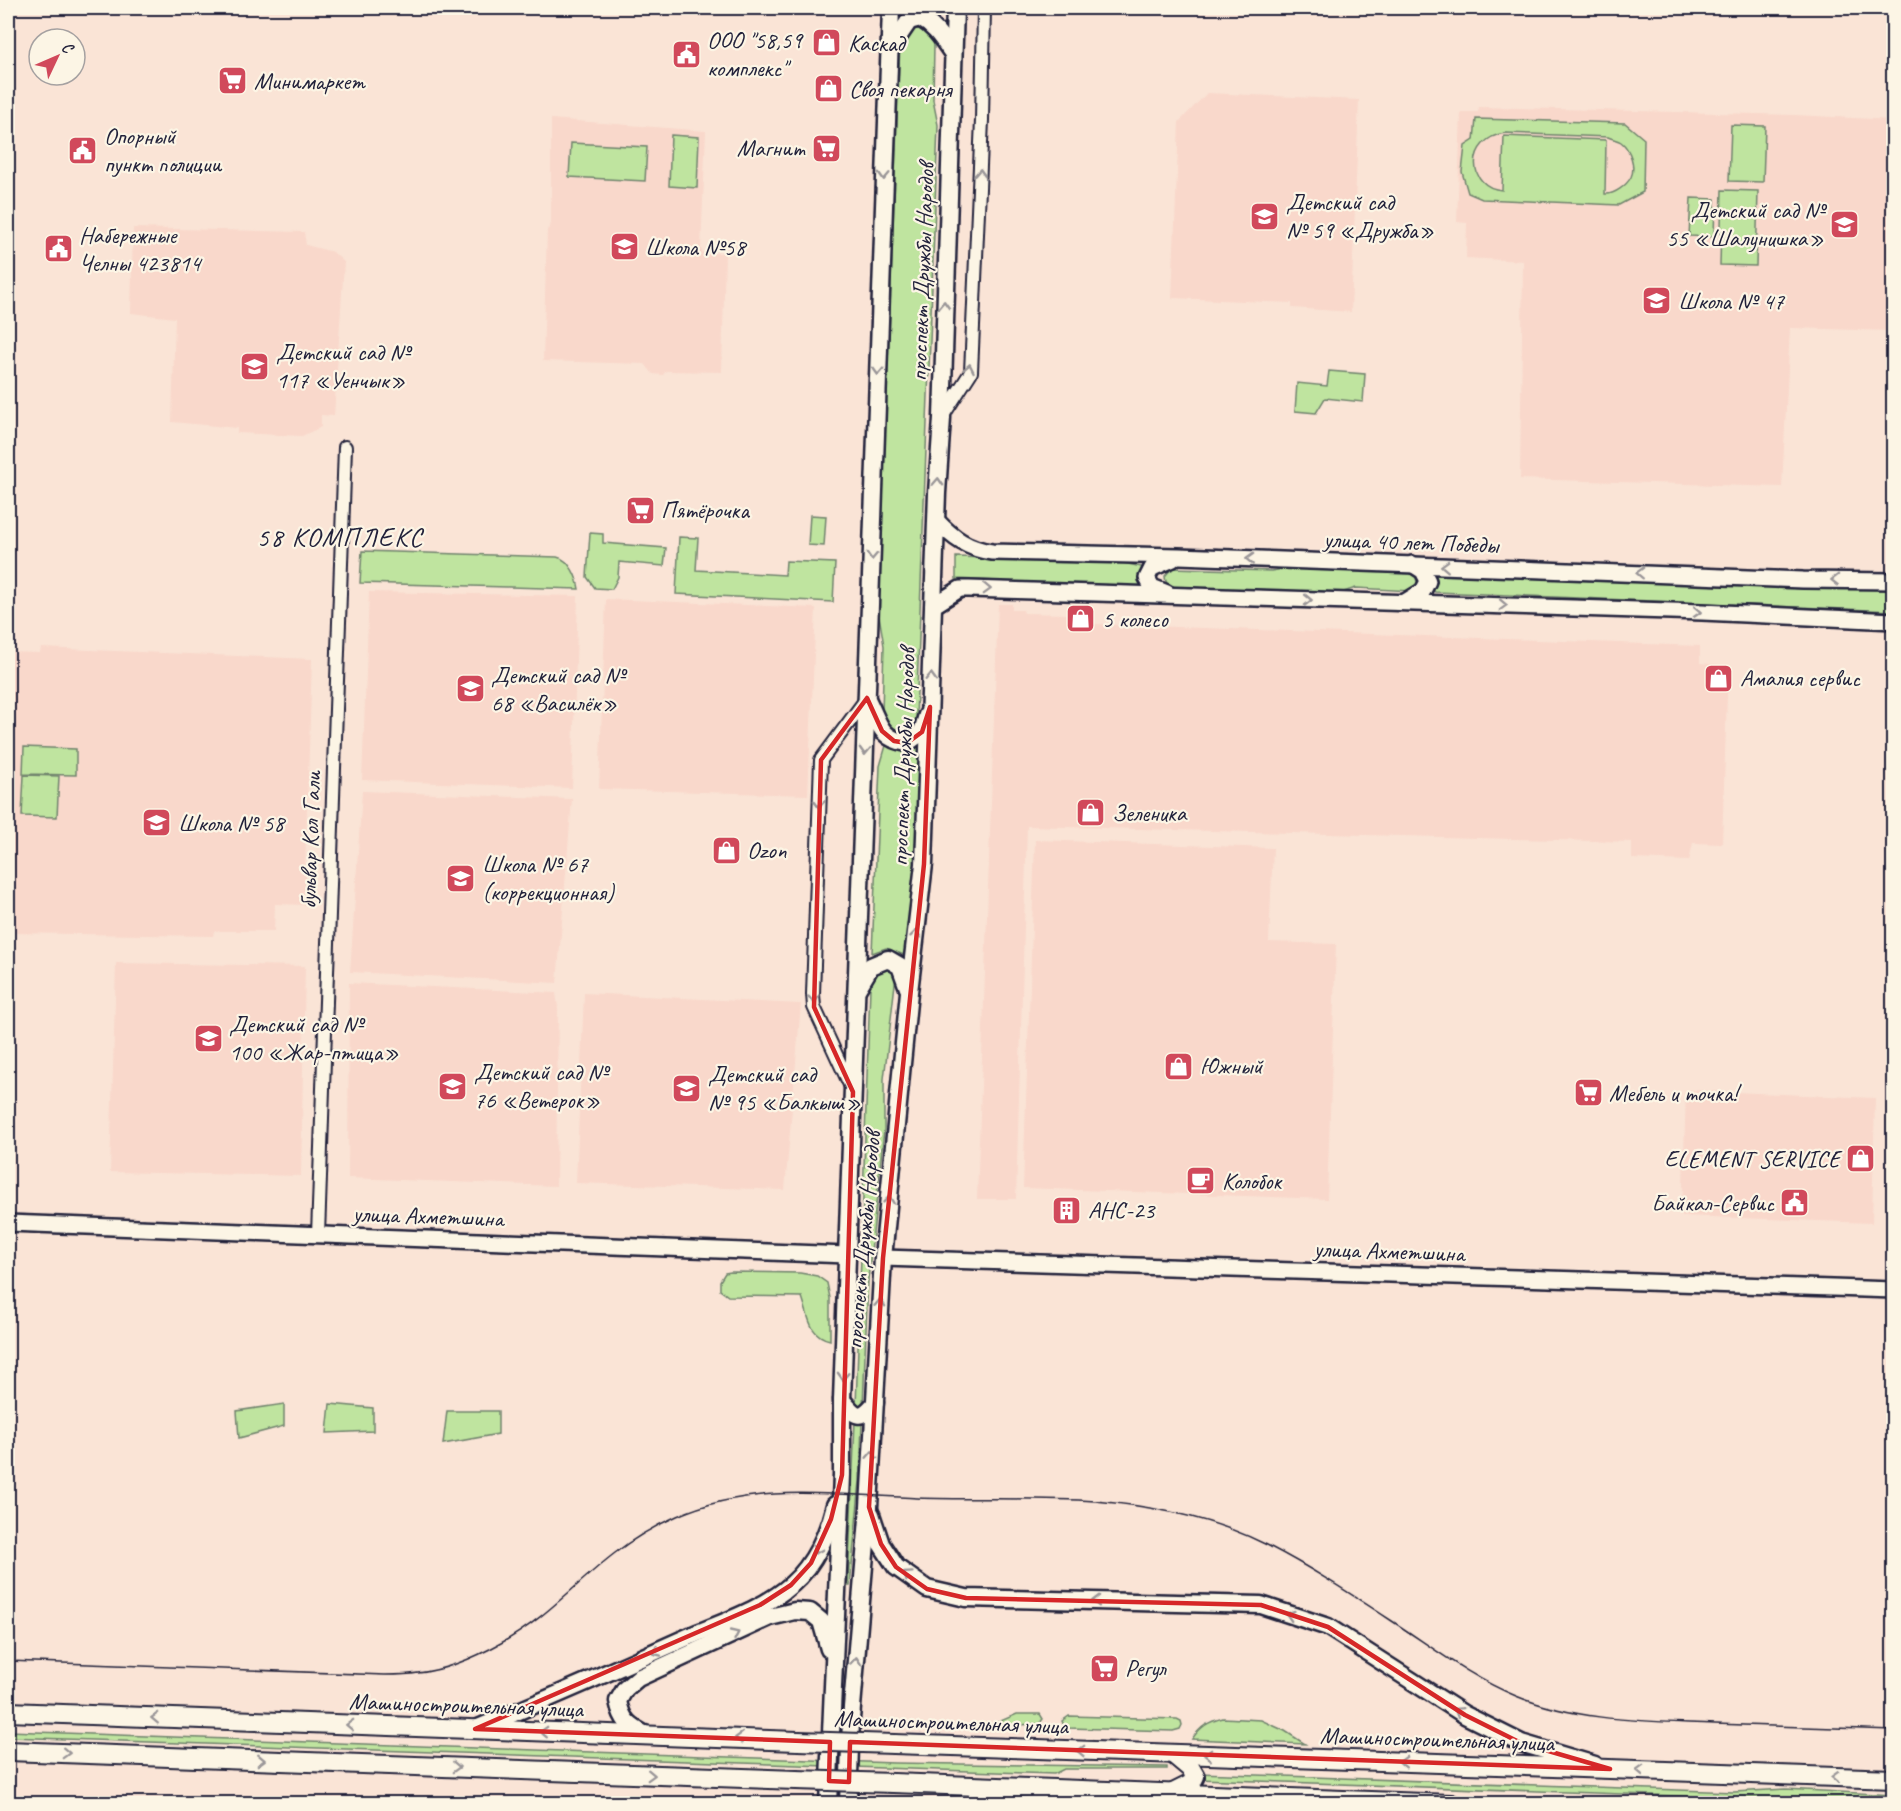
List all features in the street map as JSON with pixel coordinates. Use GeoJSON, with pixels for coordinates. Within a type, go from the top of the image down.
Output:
{"type":"FeatureCollection","features":[{"type":"Feature","properties":{"kind":"main road","name":"проспект Дружбы Народов"},"geometry":{"type":"LineString","coordinates":[[842,1475],[842,1400],[891,8]]}},
{"type":"Feature","properties":{"kind":"main road","name":"проспект Дружбы Народов"},"geometry":{"type":"LineString","coordinates":[[848,1803],[851,1719],[869,1507],[883,1258],[924,864],[942,418],[955,8]]}},
{"type":"Feature","properties":{"kind":"main road"},"geometry":{"type":"LineString","coordinates":[[889,51],[909,21],[920,18],[930,23],[939,32],[953,54]]}},
{"type":"Feature","properties":{"kind":"main road"},"geometry":{"type":"LineString","coordinates":[[867,698],[882,731],[894,741],[907,742],[922,732],[930,708]]}},
{"type":"Feature","properties":{"kind":"main road"},"geometry":{"type":"LineString","coordinates":[[857,990],[871,966],[888,959],[900,966],[909,992]]}},
{"type":"Feature","properties":{"kind":"main road"},"geometry":{"type":"LineString","coordinates":[[842,1400],[853,1413],[860,1416],[866,1414],[875,1403]]}},
{"type":"Feature","properties":{"kind":"main road"},"geometry":{"type":"LineString","coordinates":[[828,1803],[842,1475]]}},
{"type":"Feature","properties":{"kind":"main road"},"geometry":{"type":"LineString","coordinates":[[475,1729],[760,1605],[791,1585],[811,1563],[831,1519],[842,1475]]}},
{"type":"Feature","properties":{"kind":"main road"},"geometry":{"type":"LineString","coordinates":[[869,1507],[881,1544],[896,1567],[927,1589],[966,1598],[1261,1605],[1328,1627],[1465,1715],[1521,1743],[1610,1769]]}},
{"type":"Feature","properties":{"kind":"main road"},"geometry":{"type":"LineString","coordinates":[[646,1735],[630,1727],[621,1713],[618,1701],[625,1689],[639,1678],[770,1617],[795,1611],[810,1612],[821,1621],[833,1663]]}},
{"type":"Feature","properties":{"kind":"main road","name":"Машиностроительная улица"},"geometry":{"type":"LineString","coordinates":[[8,1713],[1893,1779]]}},
{"type":"Feature","properties":{"kind":"main road"},"geometry":{"type":"LineString","coordinates":[[8,1751],[1451,1803]]}},
{"type":"Feature","properties":{"kind":"main road"},"geometry":{"type":"LineString","coordinates":[[1171,1793],[1191,1784],[1195,1776],[1191,1769],[1173,1754]]}},
{"type":"Feature","properties":{"kind":"main road"},"geometry":{"type":"LineString","coordinates":[[1031,1788],[1060,1803]]}},
{"type":"Feature","properties":{"kind":"main road"},"geometry":{"type":"LineString","coordinates":[[1211,1803],[1241,1796]]}},
{"type":"Feature","properties":{"kind":"street"},"geometry":{"type":"LineString","coordinates":[[942,418],[971,372],[982,120],[984,8]]}},
{"type":"Feature","properties":{"kind":"street","name":"бульвар Кол Гали"},"geometry":{"type":"LineString","coordinates":[[318,1235],[345,447]]}},
{"type":"Feature","properties":{"kind":"street","name":"улица 40 лет Победы"},"geometry":{"type":"LineString","coordinates":[[937,521],[952,537],[978,550],[992,552],[1179,556],[1803,580],[1893,581]]}},
{"type":"Feature","properties":{"kind":"street"},"geometry":{"type":"LineString","coordinates":[[1175,596],[1152,587],[1147,578],[1152,568],[1179,556]]}},
{"type":"Feature","properties":{"kind":"street"},"geometry":{"type":"LineString","coordinates":[[1405,602],[1423,591],[1428,581],[1423,571],[1412,564]]}},
{"type":"Feature","properties":{"kind":"street"},"geometry":{"type":"LineString","coordinates":[[933,606],[960,589],[969,589],[1702,612],[1893,621]]}},
{"type":"Feature","properties":{"kind":"street"},"geometry":{"type":"LineString","coordinates":[[853,1092],[814,1007],[821,760],[867,698]]}},
{"type":"Feature","properties":{"kind":"street","name":"улица Ахметшина"},"geometry":{"type":"LineString","coordinates":[[8,1223],[847,1255]]}},
{"type":"Feature","properties":{"kind":"street","name":"улица Ахметшина"},"geometry":{"type":"LineString","coordinates":[[883,1258],[1893,1290]]}},
{"type":"Feature","properties":{"kind":"highlighted area"},"geometry":{"type":"Polygon","coordinates":[[[867,698],[882,731],[894,741],[907,743],[922,732],[930,707],[924,864],[883,1258],[869,1507],[881,1544],[896,1567],[927,1589],[966,1598],[1261,1605],[1328,1627],[1465,1715],[1521,1743],[1610,1769],[850,1742],[849,1782],[829,1781],[830,1742],[475,1729],[760,1605],[791,1585],[811,1563],[831,1519],[842,1475],[853,1092],[814,1007],[821,760],[867,698]]]}},
{"type":"Feature","properties":{"kind":"shaded area","name":"Детский сад № 59 «Дружба»"},"geometry":{"type":"Polygon","coordinates":[[[1207,93],[1359,100],[1351,312],[1292,308],[1292,303],[1172,298],[1179,122],[1207,93]]]}},
{"type":"Feature","properties":{"kind":"shaded area","name":"Школа № 47"},"geometry":{"type":"Polygon","coordinates":[[[1479,107],[1795,115],[1893,120],[1893,331],[1790,328],[1782,487],[1520,479],[1523,261],[1466,258],[1467,223],[1457,222],[1461,112],[1478,112],[1479,107]]]}},
{"type":"Feature","properties":{"kind":"shaded area","name":"Школа №58"},"geometry":{"type":"Polygon","coordinates":[[[551,119],[706,131],[701,249],[703,253],[725,253],[722,372],[666,371],[663,375],[653,374],[645,364],[543,361],[547,230],[551,223],[551,119]]]}},
{"type":"Feature","properties":{"kind":"shaded area","name":"Детский сад № 117 «Уенчык»"},"geometry":{"type":"Polygon","coordinates":[[[133,228],[304,232],[306,245],[333,252],[344,262],[334,416],[321,415],[321,427],[302,436],[237,433],[237,428],[172,422],[175,318],[131,313],[133,228]]]}},
{"type":"Feature","properties":{"kind":"shaded area","name":"Детский сад № 68 «Василёк»"},"geometry":{"type":"Polygon","coordinates":[[[369,592],[578,596],[572,788],[362,780],[369,592]]]}},
{"type":"Feature","properties":{"kind":"shaded area"},"geometry":{"type":"Polygon","coordinates":[[[606,599],[816,608],[808,795],[599,789],[606,599]]]}},
{"type":"Feature","properties":{"kind":"shaded area"},"geometry":{"type":"Polygon","coordinates":[[[998,604],[1012,604],[1012,610],[1023,610],[1024,613],[1067,614],[1067,623],[1700,646],[1700,663],[1728,666],[1722,844],[1693,843],[1689,861],[1632,859],[1632,842],[1027,826],[1016,1199],[977,1199],[998,604]]]}},
{"type":"Feature","properties":{"kind":"shaded area","name":"Школа № 58"},"geometry":{"type":"Polygon","coordinates":[[[41,648],[312,659],[305,869],[307,870],[307,905],[275,904],[274,931],[214,931],[213,936],[8,933],[8,652],[40,653],[41,648]]]}},
{"type":"Feature","properties":{"kind":"shaded area","name":"Школа № 67 (коррекционная)"},"geometry":{"type":"Polygon","coordinates":[[[362,791],[572,799],[557,983],[350,972],[362,791]]]}},
{"type":"Feature","properties":{"kind":"shaded area","name":"Южный"},"geometry":{"type":"Polygon","coordinates":[[[1035,840],[1273,848],[1269,942],[1336,944],[1327,1199],[1023,1188],[1035,840]]]}},
{"type":"Feature","properties":{"kind":"shaded area","name":"Детский сад № 100 «Жар-птица»"},"geometry":{"type":"Polygon","coordinates":[[[116,963],[305,966],[301,1176],[110,1172],[116,963]]]}},
{"type":"Feature","properties":{"kind":"shaded area","name":"Детский сад № 76 «Ветерок»"},"geometry":{"type":"Polygon","coordinates":[[[349,983],[556,993],[558,1008],[556,1186],[348,1178],[349,983]]]}},
{"type":"Feature","properties":{"kind":"shaded area","name":"Детский сад № 95 «Балкыш»"},"geometry":{"type":"Polygon","coordinates":[[[584,993],[801,1004],[785,1190],[576,1183],[584,993]]]}},
{"type":"Feature","properties":{"kind":"shaded area"},"geometry":{"type":"Polygon","coordinates":[[[1686,1090],[1875,1098],[1872,1223],[1682,1216],[1686,1090]]]}},
{"type":"Feature","properties":{"kind":"green space"},"geometry":{"type":"Polygon","coordinates":[[[922,29],[932,36],[934,45],[933,100],[938,125],[916,719],[909,727],[895,729],[885,719],[882,712],[884,646],[879,603],[900,42],[909,32],[922,29]]]}},
{"type":"Feature","properties":{"kind":"green space"},"geometry":{"type":"Polygon","coordinates":[[[1476,119],[1625,123],[1644,139],[1643,192],[1619,205],[1482,199],[1468,193],[1462,172],[1465,146],[1474,140],[1476,119]],[[1505,133],[1492,137],[1483,144],[1477,153],[1475,163],[1477,173],[1490,187],[1502,190],[1504,136],[1606,140],[1605,194],[1612,193],[1629,180],[1633,168],[1624,145],[1608,137],[1505,133]]]}},
{"type":"Feature","properties":{"kind":"green space"},"geometry":{"type":"Polygon","coordinates":[[[1731,125],[1765,126],[1763,182],[1729,181],[1731,125]]]}},
{"type":"Feature","properties":{"kind":"green space"},"geometry":{"type":"Polygon","coordinates":[[[671,135],[699,137],[697,188],[669,186],[671,135]]]}},
{"type":"Feature","properties":{"kind":"green space"},"geometry":{"type":"Polygon","coordinates":[[[571,143],[647,147],[645,181],[569,177],[571,143]]]}},
{"type":"Feature","properties":{"kind":"green space"},"geometry":{"type":"Polygon","coordinates":[[[1722,190],[1758,191],[1756,266],[1720,265],[1722,190]]]}},
{"type":"Feature","properties":{"kind":"green space"},"geometry":{"type":"Polygon","coordinates":[[[1691,198],[1715,199],[1714,237],[1689,236],[1691,198]]]}},
{"type":"Feature","properties":{"kind":"green space"},"geometry":{"type":"Polygon","coordinates":[[[1329,371],[1365,374],[1363,402],[1325,398],[1316,413],[1295,411],[1297,383],[1327,386],[1329,371]]]}},
{"type":"Feature","properties":{"kind":"green space"},"geometry":{"type":"Polygon","coordinates":[[[810,515],[826,516],[824,546],[808,545],[810,515]]]}},
{"type":"Feature","properties":{"kind":"green space"},"geometry":{"type":"Polygon","coordinates":[[[590,533],[603,534],[603,543],[666,548],[664,566],[619,562],[618,577],[612,589],[595,588],[587,577],[590,533]]]}},
{"type":"Feature","properties":{"kind":"green space"},"geometry":{"type":"Polygon","coordinates":[[[679,537],[698,538],[696,570],[785,575],[786,561],[835,563],[833,602],[676,594],[679,537]]]}},
{"type":"Feature","properties":{"kind":"green space"},"geometry":{"type":"Polygon","coordinates":[[[362,551],[557,557],[569,565],[575,574],[579,589],[360,583],[362,551]]]}},
{"type":"Feature","properties":{"kind":"green space"},"geometry":{"type":"Polygon","coordinates":[[[956,557],[1119,562],[1146,568],[1146,588],[956,579],[956,557]]]}},
{"type":"Feature","properties":{"kind":"green space"},"geometry":{"type":"Polygon","coordinates":[[[1297,567],[1411,571],[1418,585],[1412,591],[1356,588],[1340,593],[1172,588],[1165,578],[1172,568],[1271,571],[1297,567]]]}},
{"type":"Feature","properties":{"kind":"green space"},"geometry":{"type":"Polygon","coordinates":[[[1433,572],[1893,588],[1894,611],[1435,592],[1432,589],[1435,584],[1433,572]]]}},
{"type":"Feature","properties":{"kind":"green space"},"geometry":{"type":"Polygon","coordinates":[[[887,742],[911,748],[922,743],[916,856],[904,955],[886,948],[872,953],[880,766],[887,742]]]}},
{"type":"Feature","properties":{"kind":"green space"},"geometry":{"type":"Polygon","coordinates":[[[24,747],[76,749],[76,775],[23,774],[24,747]]]}},
{"type":"Feature","properties":{"kind":"green space"},"geometry":{"type":"Polygon","coordinates":[[[24,775],[59,776],[57,817],[22,816],[24,775]]]}},
{"type":"Feature","properties":{"kind":"green space"},"geometry":{"type":"Polygon","coordinates":[[[886,968],[896,975],[884,1079],[884,1130],[868,1280],[863,1407],[856,1407],[870,987],[875,975],[886,968]]]}},
{"type":"Feature","properties":{"kind":"green space"},"geometry":{"type":"Polygon","coordinates":[[[725,1273],[800,1273],[817,1276],[827,1283],[830,1298],[830,1340],[817,1334],[813,1329],[802,1297],[728,1296],[720,1290],[720,1281],[725,1273]]]}},
{"type":"Feature","properties":{"kind":"green space"},"geometry":{"type":"Polygon","coordinates":[[[284,1404],[284,1426],[239,1438],[237,1411],[284,1404]]]}},
{"type":"Feature","properties":{"kind":"green space"},"geometry":{"type":"Polygon","coordinates":[[[330,1404],[373,1408],[373,1431],[327,1433],[330,1404]]]}},
{"type":"Feature","properties":{"kind":"green space"},"geometry":{"type":"Polygon","coordinates":[[[447,1411],[498,1411],[498,1434],[443,1444],[447,1411]]]}},
{"type":"Feature","properties":{"kind":"green space"},"geometry":{"type":"Polygon","coordinates":[[[855,1421],[862,1422],[860,1481],[850,1586],[848,1586],[855,1421]]]}},
{"type":"Feature","properties":{"kind":"green space"},"geometry":{"type":"Polygon","coordinates":[[[1017,1714],[1040,1714],[1043,1719],[1039,1724],[994,1726],[1017,1714]]]}},
{"type":"Feature","properties":{"kind":"green space"},"geometry":{"type":"Polygon","coordinates":[[[1069,1716],[1177,1719],[1182,1725],[1180,1729],[1173,1731],[1068,1728],[1062,1721],[1069,1716]]]}},
{"type":"Feature","properties":{"kind":"green space"},"geometry":{"type":"Polygon","coordinates":[[[1223,1718],[1261,1720],[1285,1731],[1305,1744],[1192,1739],[1205,1725],[1223,1718]]]}},
{"type":"Feature","properties":{"kind":"green space"},"geometry":{"type":"Polygon","coordinates":[[[8,1731],[894,1763],[1167,1767],[1167,1769],[1064,1769],[1054,1774],[8,1737],[8,1731]]]}},
{"type":"Feature","properties":{"kind":"green space"},"geometry":{"type":"Polygon","coordinates":[[[1198,1773],[1734,1792],[1786,1789],[1893,1795],[1894,1799],[1865,1801],[1734,1798],[1198,1779],[1198,1773]]]}},
{"type":"Feature","properties":{"kind":"tram line"},"geometry":{"type":"LineString","coordinates":[[8,1661],[385,1675],[414,1674],[450,1666],[471,1658],[517,1634],[630,1542],[677,1516],[706,1505],[735,1498],[795,1493],[917,1498],[1073,1500],[1117,1503],[1161,1510],[1226,1527],[1247,1536],[1283,1553],[1330,1581],[1483,1680],[1540,1705],[1564,1711],[1640,1721],[1894,1730]]}},
{"type":"Feature","properties":{"kind":"place","name":"Каскад"},"geometry":{"type":"Point","coordinates":[827,43]}},
{"type":"Feature","properties":{"kind":"place","name":"ООО \"58,59 комплекс\""},"geometry":{"type":"Point","coordinates":[686,54]}},
{"type":"Feature","properties":{"kind":"place","name":"Минимаркет"},"geometry":{"type":"Point","coordinates":[233,81]}},
{"type":"Feature","properties":{"kind":"place","name":"Своя пекарня"},"geometry":{"type":"Point","coordinates":[828,89]}},
{"type":"Feature","properties":{"kind":"place","name":"Магнит"},"geometry":{"type":"Point","coordinates":[826,148]}},
{"type":"Feature","properties":{"kind":"place","name":"Опорный пункт полиции"},"geometry":{"type":"Point","coordinates":[83,150]}},
{"type":"Feature","properties":{"kind":"place","name":"Детский сад № 59 «Дружба»"},"geometry":{"type":"Point","coordinates":[1265,216]}},
{"type":"Feature","properties":{"kind":"place","name":"Детский сад № 55 «Шалунишка»"},"geometry":{"type":"Point","coordinates":[1845,224]}},
{"type":"Feature","properties":{"kind":"place","name":"Школа №58"},"geometry":{"type":"Point","coordinates":[624,247]}},
{"type":"Feature","properties":{"kind":"place","name":"Набережные Челны 423814"},"geometry":{"type":"Point","coordinates":[58,249]}},
{"type":"Feature","properties":{"kind":"place","name":"Школа № 47"},"geometry":{"type":"Point","coordinates":[1657,301]}},
{"type":"Feature","properties":{"kind":"place","name":"Детский сад № 117 «Уенчык»"},"geometry":{"type":"Point","coordinates":[255,366]}},
{"type":"Feature","properties":{"kind":"place","name":"Пятёрочка"},"geometry":{"type":"Point","coordinates":[640,510]}},
{"type":"Feature","properties":{"kind":"place","name":"5 колесо"},"geometry":{"type":"Point","coordinates":[1081,619]}},
{"type":"Feature","properties":{"kind":"place","name":"Амалия сервис"},"geometry":{"type":"Point","coordinates":[1719,678]}},
{"type":"Feature","properties":{"kind":"place","name":"Детский сад № 68 «Василёк»"},"geometry":{"type":"Point","coordinates":[470,689]}},
{"type":"Feature","properties":{"kind":"place","name":"Зеленика"},"geometry":{"type":"Point","coordinates":[1091,813]}},
{"type":"Feature","properties":{"kind":"place","name":"Школа № 58"},"geometry":{"type":"Point","coordinates":[157,823]}},
{"type":"Feature","properties":{"kind":"place","name":"Ozon"},"geometry":{"type":"Point","coordinates":[726,850]}},
{"type":"Feature","properties":{"kind":"place","name":"Школа № 67 (коррекционная)"},"geometry":{"type":"Point","coordinates":[461,878]}},
{"type":"Feature","properties":{"kind":"place","name":"Детский сад № 100 «Жар-птица»"},"geometry":{"type":"Point","coordinates":[208,1038]}},
{"type":"Feature","properties":{"kind":"place","name":"Южный"},"geometry":{"type":"Point","coordinates":[1179,1066]}},
{"type":"Feature","properties":{"kind":"place","name":"Детский сад № 76 «Ветерок»"},"geometry":{"type":"Point","coordinates":[453,1086]}},
{"type":"Feature","properties":{"kind":"place","name":"Детский сад № 95 «Балкыш»"},"geometry":{"type":"Point","coordinates":[687,1088]}},
{"type":"Feature","properties":{"kind":"place","name":"Мебель и точка!"},"geometry":{"type":"Point","coordinates":[1588,1093]}},
{"type":"Feature","properties":{"kind":"place","name":"ELEMENT SERVICE"},"geometry":{"type":"Point","coordinates":[1861,1159]}},
{"type":"Feature","properties":{"kind":"place","name":"Колобок"},"geometry":{"type":"Point","coordinates":[1201,1181]}},
{"type":"Feature","properties":{"kind":"place","name":"Байкал-Сервис"},"geometry":{"type":"Point","coordinates":[1795,1203]}},
{"type":"Feature","properties":{"kind":"place","name":"АНС-23"},"geometry":{"type":"Point","coordinates":[1067,1210]}},
{"type":"Feature","properties":{"kind":"place","name":"Регул"},"geometry":{"type":"Point","coordinates":[1104,1668]}},
{"type":"Feature","properties":{"kind":"district","name":"58 КОМПЛЕКС"},"geometry":{"type":"Point","coordinates":[340,537]}}]}
